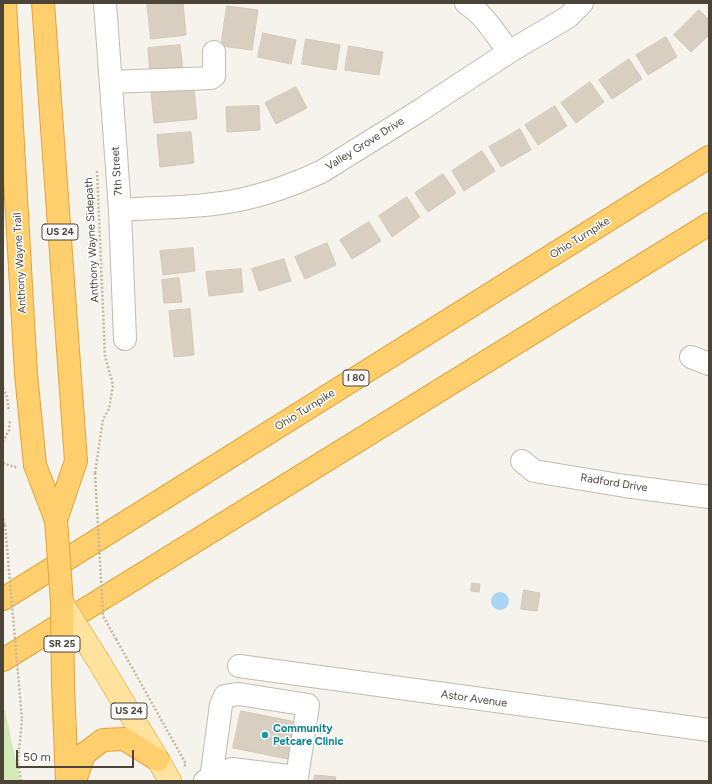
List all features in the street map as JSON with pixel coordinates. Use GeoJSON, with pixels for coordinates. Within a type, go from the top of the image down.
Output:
{"type":"FeatureCollection","features":[{"type":"Feature","properties":{"kind":"highway","name":"Anthony Wayne Trail"},"geometry":{"type":"LineString","coordinates":[[5,3],[8,156],[26,374],[28,466],[56,520]]}},
{"type":"Feature","properties":{"kind":"highway","name":"Anthony Wayne Trail"},"geometry":{"type":"LineString","coordinates":[[43,3],[76,461],[56,520],[62,603],[66,781]]}},
{"type":"Feature","properties":{"kind":"highway","name":"Ohio Turnpike"},"geometry":{"type":"LineString","coordinates":[[3,599],[709,157]]}},
{"type":"Feature","properties":{"kind":"highway"},"geometry":{"type":"LineString","coordinates":[[3,660],[709,224]]}},
{"type":"Feature","properties":{"kind":"highway"},"geometry":{"type":"LineString","coordinates":[[75,781],[84,754],[103,740],[124,739],[158,760]]}},
{"type":"Feature","properties":{"kind":"main road","name":"US 24"},"geometry":{"type":"LineString","coordinates":[[62,603],[170,781]]}},
{"type":"Feature","properties":{"kind":"street","name":"7th Street"},"geometry":{"type":"LineString","coordinates":[[105,3],[120,210],[125,339]]}},
{"type":"Feature","properties":{"kind":"street"},"geometry":{"type":"LineString","coordinates":[[466,3],[481,16],[509,52]]}},
{"type":"Feature","properties":{"kind":"street","name":"Valley Grove Drive"},"geometry":{"type":"LineString","coordinates":[[120,210],[214,204],[240,200],[282,188],[321,172],[509,52],[568,17],[582,3]]}},
{"type":"Feature","properties":{"kind":"street"},"geometry":{"type":"LineString","coordinates":[[110,82],[212,78],[214,76],[214,52]]}},
{"type":"Feature","properties":{"kind":"street","name":"Radford Drive"},"geometry":{"type":"LineString","coordinates":[[522,461],[534,471],[625,486],[709,497]]}},
{"type":"Feature","properties":{"kind":"street","name":"Astor Avenue"},"geometry":{"type":"LineString","coordinates":[[239,666],[709,730]]}},
{"type":"Feature","properties":{"kind":"street"},"geometry":{"type":"LineString","coordinates":[[239,694],[308,705],[297,777],[232,769],[208,780],[221,705],[225,696],[239,694]]}},
{"type":"Feature","properties":{"kind":"path","name":"Anthony Wayne Sidepath"},"geometry":{"type":"LineString","coordinates":[[97,168],[105,356],[113,385],[109,409],[103,419],[95,473],[104,616],[186,764]]}},
{"type":"Feature","properties":{"kind":"path"},"geometry":{"type":"LineString","coordinates":[[3,388],[7,397],[11,418],[9,430],[3,442]]}},
{"type":"Feature","properties":{"kind":"path"},"geometry":{"type":"LineString","coordinates":[[3,463],[14,467],[28,466]]}},
{"type":"Feature","properties":{"kind":"path"},"geometry":{"type":"LineString","coordinates":[[3,519],[6,525],[22,719],[18,762],[21,781]]}},
{"type":"Feature","properties":{"kind":"green space"},"geometry":{"type":"Polygon","coordinates":[[[5,710],[20,781],[3,781],[3,711],[5,710]]]}},
{"type":"Feature","properties":{"kind":"water"},"geometry":{"type":"Polygon","coordinates":[[[500,592],[506,595],[509,601],[506,607],[500,610],[494,607],[491,601],[494,595],[500,592]]]}},
{"type":"Feature","properties":{"kind":"building"},"geometry":{"type":"Polygon","coordinates":[[[147,3],[183,3],[186,35],[151,39],[147,3]]]}},
{"type":"Feature","properties":{"kind":"building"},"geometry":{"type":"Polygon","coordinates":[[[227,6],[258,10],[252,50],[221,46],[227,6]]]}},
{"type":"Feature","properties":{"kind":"building"},"geometry":{"type":"Polygon","coordinates":[[[699,10],[709,20],[709,35],[691,52],[674,35],[699,10]]]}},
{"type":"Feature","properties":{"kind":"building"},"geometry":{"type":"Polygon","coordinates":[[[263,33],[296,40],[291,64],[258,57],[263,33]]]}},
{"type":"Feature","properties":{"kind":"building"},"geometry":{"type":"Polygon","coordinates":[[[666,37],[677,57],[648,75],[636,55],[666,37]]]}},
{"type":"Feature","properties":{"kind":"building"},"geometry":{"type":"Polygon","coordinates":[[[306,39],[340,45],[336,70],[302,64],[306,39]]]}},
{"type":"Feature","properties":{"kind":"building"},"geometry":{"type":"Polygon","coordinates":[[[180,45],[183,71],[150,74],[148,48],[180,45]]]}},
{"type":"Feature","properties":{"kind":"building"},"geometry":{"type":"Polygon","coordinates":[[[349,46],[383,52],[379,75],[345,70],[349,46]]]}},
{"type":"Feature","properties":{"kind":"building"},"geometry":{"type":"Polygon","coordinates":[[[629,59],[642,79],[612,99],[599,80],[629,59]]]}},
{"type":"Feature","properties":{"kind":"building"},"geometry":{"type":"Polygon","coordinates":[[[590,82],[604,102],[576,123],[561,103],[590,82]]]}},
{"type":"Feature","properties":{"kind":"building"},"geometry":{"type":"Polygon","coordinates":[[[194,87],[197,119],[154,123],[151,91],[194,87]]]}},
{"type":"Feature","properties":{"kind":"building"},"geometry":{"type":"Polygon","coordinates":[[[296,87],[307,108],[276,124],[265,103],[296,87]]]}},
{"type":"Feature","properties":{"kind":"building"},"geometry":{"type":"Polygon","coordinates":[[[259,106],[260,130],[227,132],[226,107],[259,106]]]}},
{"type":"Feature","properties":{"kind":"building"},"geometry":{"type":"Polygon","coordinates":[[[555,106],[567,126],[538,145],[525,125],[555,106]]]}},
{"type":"Feature","properties":{"kind":"building"},"geometry":{"type":"Polygon","coordinates":[[[520,129],[531,150],[501,167],[489,147],[520,129]]]}},
{"type":"Feature","properties":{"kind":"building"},"geometry":{"type":"Polygon","coordinates":[[[191,132],[194,163],[160,167],[157,135],[191,132]]]}},
{"type":"Feature","properties":{"kind":"building"},"geometry":{"type":"Polygon","coordinates":[[[482,151],[495,171],[464,191],[452,171],[482,151]]]}},
{"type":"Feature","properties":{"kind":"building"},"geometry":{"type":"Polygon","coordinates":[[[443,174],[456,193],[428,212],[415,193],[443,174]]]}},
{"type":"Feature","properties":{"kind":"building"},"geometry":{"type":"Polygon","coordinates":[[[407,197],[420,217],[392,237],[379,216],[407,197]]]}},
{"type":"Feature","properties":{"kind":"building"},"geometry":{"type":"Polygon","coordinates":[[[369,222],[381,241],[352,259],[340,240],[369,222]]]}},
{"type":"Feature","properties":{"kind":"building"},"geometry":{"type":"Polygon","coordinates":[[[327,243],[336,265],[305,279],[295,257],[327,243]]]}},
{"type":"Feature","properties":{"kind":"building"},"geometry":{"type":"Polygon","coordinates":[[[193,248],[195,271],[163,275],[160,251],[193,248]]]}},
{"type":"Feature","properties":{"kind":"building"},"geometry":{"type":"Polygon","coordinates":[[[284,259],[291,281],[259,291],[252,269],[284,259]]]}},
{"type":"Feature","properties":{"kind":"building"},"geometry":{"type":"Polygon","coordinates":[[[241,269],[243,292],[209,296],[206,272],[241,269]]]}},
{"type":"Feature","properties":{"kind":"building"},"geometry":{"type":"Polygon","coordinates":[[[179,278],[182,302],[164,303],[162,280],[179,278]]]}},
{"type":"Feature","properties":{"kind":"building"},"geometry":{"type":"Polygon","coordinates":[[[190,309],[194,355],[174,357],[169,311],[190,309]]]}},
{"type":"Feature","properties":{"kind":"building"},"geometry":{"type":"Polygon","coordinates":[[[472,583],[480,584],[479,592],[471,591],[472,583]]]}},
{"type":"Feature","properties":{"kind":"building"},"geometry":{"type":"Polygon","coordinates":[[[524,590],[540,593],[537,611],[521,609],[524,590]]]}},
{"type":"Feature","properties":{"kind":"building","name":"Community Petcare Clinic"},"geometry":{"type":"Polygon","coordinates":[[[241,711],[296,722],[288,759],[233,748],[241,711]]]}},
{"type":"Feature","properties":{"kind":"building"},"geometry":{"type":"Polygon","coordinates":[[[315,775],[336,777],[335,781],[314,781],[315,775]]]}},
{"type":"Feature","properties":{"kind":"place","name":"Community Petcare Clinic"},"geometry":{"type":"Point","coordinates":[265,735]}}]}
